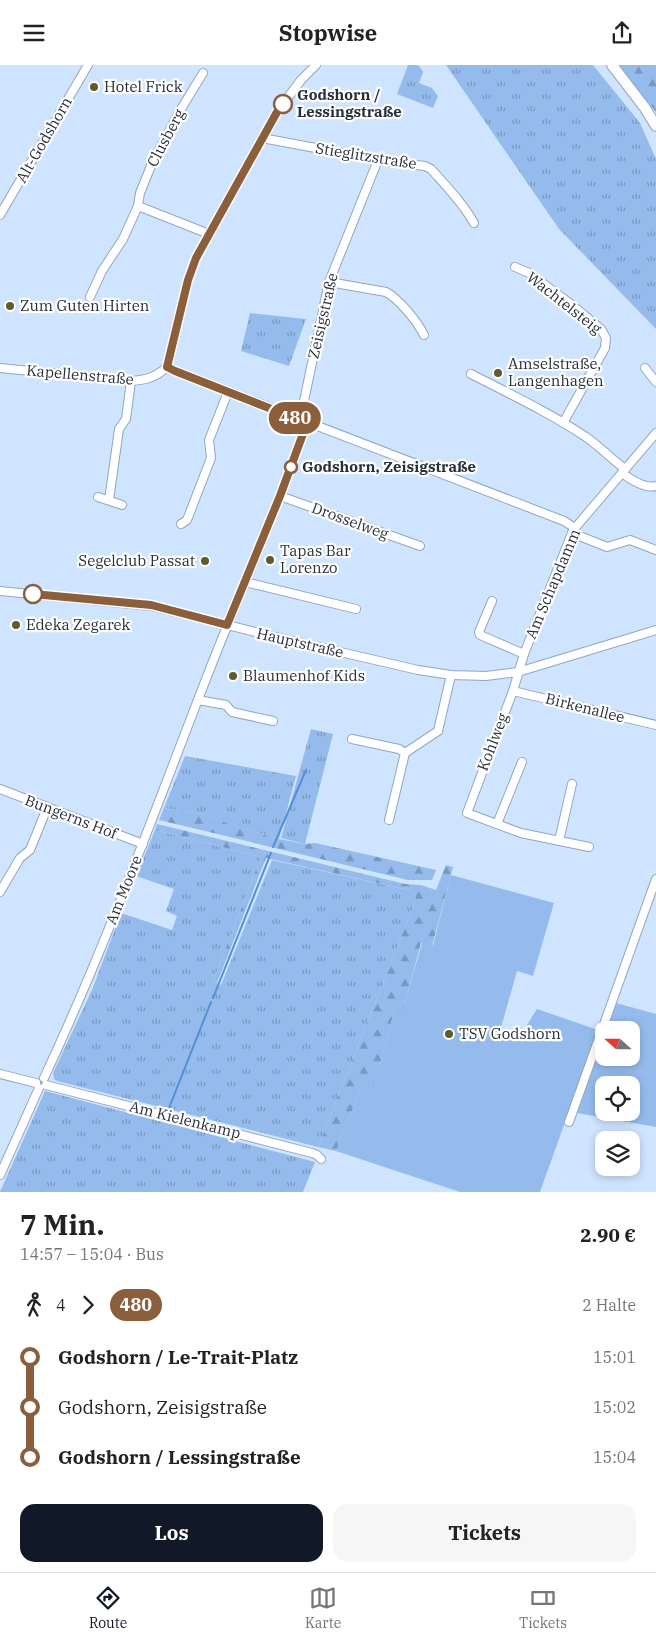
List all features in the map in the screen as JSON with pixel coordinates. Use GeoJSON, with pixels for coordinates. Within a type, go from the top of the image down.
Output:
{"type":"FeatureCollection","features":[{"type":"Feature","properties":{"kind":"street","name":"Alt-Godshorn"},"geometry":{"type":"LineString","coordinates":[[0,215],[88,65]]}},
{"type":"Feature","properties":{"kind":"street"},"geometry":{"type":"LineString","coordinates":[[314,65],[277,112],[196,258],[188,280],[167,367],[564,521],[573,531],[607,547],[630,540],[656,550]]}},
{"type":"Feature","properties":{"kind":"street"},"geometry":{"type":"LineString","coordinates":[[612,65],[645,108],[656,126]]}},
{"type":"Feature","properties":{"kind":"street","name":"Clusberg"},"geometry":{"type":"LineString","coordinates":[[90,297],[102,271],[123,239],[138,206],[140,193],[153,161],[203,73]]}},
{"type":"Feature","properties":{"kind":"street","name":"Stieglitzstraße"},"geometry":{"type":"LineString","coordinates":[[262,138],[378,160],[426,166],[431,169],[468,213],[474,223]]}},
{"type":"Feature","properties":{"kind":"street","name":"Zeisigstraße"},"geometry":{"type":"LineString","coordinates":[[303,421],[329,282],[378,160]]}},
{"type":"Feature","properties":{"kind":"street"},"geometry":{"type":"LineString","coordinates":[[138,206],[209,234]]}},
{"type":"Feature","properties":{"kind":"street","name":"Wachtelsteig"},"geometry":{"type":"LineString","coordinates":[[515,267],[529,273],[572,305],[606,335],[607,342],[605,348],[563,423]]}},
{"type":"Feature","properties":{"kind":"street"},"geometry":{"type":"LineString","coordinates":[[329,282],[386,292],[393,296],[419,325],[424,335]]}},
{"type":"Feature","properties":{"kind":"street","name":"Kapellenstraße"},"geometry":{"type":"LineString","coordinates":[[0,368],[145,381],[159,375],[167,367]]}},
{"type":"Feature","properties":{"kind":"street"},"geometry":{"type":"LineString","coordinates":[[645,367],[656,383]]}},
{"type":"Feature","properties":{"kind":"street"},"geometry":{"type":"LineString","coordinates":[[471,374],[528,402],[594,443],[630,479],[647,486],[656,486]]}},
{"type":"Feature","properties":{"kind":"street"},"geometry":{"type":"LineString","coordinates":[[109,500],[119,429],[126,419],[131,381]]}},
{"type":"Feature","properties":{"kind":"street"},"geometry":{"type":"LineString","coordinates":[[181,524],[187,520],[211,458],[209,440],[228,392]]}},
{"type":"Feature","properties":{"kind":"street","name":"Am Moore"},"geometry":{"type":"LineString","coordinates":[[1,1171],[80,1000],[143,844],[227,625],[280,496],[303,421]]}},
{"type":"Feature","properties":{"kind":"street","name":"Am Schapdamm"},"geometry":{"type":"LineString","coordinates":[[518,671],[573,531],[656,433]]}},
{"type":"Feature","properties":{"kind":"street","name":"Drosselweg"},"geometry":{"type":"LineString","coordinates":[[280,496],[420,545]]}},
{"type":"Feature","properties":{"kind":"street"},"geometry":{"type":"LineString","coordinates":[[98,497],[122,505]]}},
{"type":"Feature","properties":{"kind":"street"},"geometry":{"type":"LineString","coordinates":[[245,582],[356,609]]}},
{"type":"Feature","properties":{"kind":"street","name":"Hauptstraße"},"geometry":{"type":"LineString","coordinates":[[0,591],[151,605],[418,670],[450,675],[486,676],[518,671],[656,630]]}},
{"type":"Feature","properties":{"kind":"street"},"geometry":{"type":"LineString","coordinates":[[492,601],[479,632],[480,635],[524,654]]}},
{"type":"Feature","properties":{"kind":"street","name":"Kohlweg"},"geometry":{"type":"LineString","coordinates":[[497,825],[467,813],[513,691],[518,671]]}},
{"type":"Feature","properties":{"kind":"street"},"geometry":{"type":"LineString","coordinates":[[389,821],[405,753],[438,731],[450,675]]}},
{"type":"Feature","properties":{"kind":"street","name":"Birkenallee"},"geometry":{"type":"LineString","coordinates":[[513,691],[656,725]]}},
{"type":"Feature","properties":{"kind":"street"},"geometry":{"type":"LineString","coordinates":[[198,700],[226,705],[232,712],[273,721]]}},
{"type":"Feature","properties":{"kind":"street"},"geometry":{"type":"LineString","coordinates":[[352,739],[399,749],[405,753]]}},
{"type":"Feature","properties":{"kind":"street"},"geometry":{"type":"LineString","coordinates":[[522,762],[497,825],[521,833],[589,847]]}},
{"type":"Feature","properties":{"kind":"street"},"geometry":{"type":"LineString","coordinates":[[560,841],[572,784]]}},
{"type":"Feature","properties":{"kind":"street","name":"Bungerns Hof"},"geometry":{"type":"LineString","coordinates":[[0,789],[143,844]]}},
{"type":"Feature","properties":{"kind":"street"},"geometry":{"type":"LineString","coordinates":[[0,892],[20,858],[30,850],[47,808]]}},
{"type":"Feature","properties":{"kind":"street"},"geometry":{"type":"LineString","coordinates":[[569,1122],[656,879]]}},
{"type":"Feature","properties":{"kind":"street","name":"Am Kielenkamp"},"geometry":{"type":"LineString","coordinates":[[0,1074],[312,1153],[321,1159]]}},
{"type":"Feature","properties":{"kind":"green space"},"geometry":{"type":"Polygon","coordinates":[[[408,65],[420,67],[423,72],[419,83],[432,88],[438,96],[433,108],[397,94],[408,65]]]}},
{"type":"Feature","properties":{"kind":"green space"},"geometry":{"type":"Polygon","coordinates":[[[446,65],[593,65],[640,123],[656,159],[656,329],[559,229],[446,65]]]}},
{"type":"Feature","properties":{"kind":"green space"},"geometry":{"type":"Polygon","coordinates":[[[618,65],[656,65],[656,112],[618,65]]]}},
{"type":"Feature","properties":{"kind":"green space"},"geometry":{"type":"Polygon","coordinates":[[[250,313],[306,319],[289,366],[241,351],[250,313]]]}},
{"type":"Feature","properties":{"kind":"green space"},"geometry":{"type":"Polygon","coordinates":[[[311,729],[333,734],[305,844],[281,838],[311,729]]]}},
{"type":"Feature","properties":{"kind":"green space"},"geometry":{"type":"Polygon","coordinates":[[[185,756],[296,776],[279,839],[232,825],[207,815],[164,808],[185,756]]]}},
{"type":"Feature","properties":{"kind":"green space"},"geometry":{"type":"Polygon","coordinates":[[[164,808],[207,815],[232,825],[279,839],[305,844],[315,843],[436,870],[432,880],[408,880],[159,820],[164,808]]]}},
{"type":"Feature","properties":{"kind":"green space"},"geometry":{"type":"Polygon","coordinates":[[[157,824],[436,890],[446,865],[453,867],[432,946],[421,943],[403,1010],[395,1008],[373,1091],[360,1091],[336,1151],[318,1147],[416,899],[413,891],[266,858],[217,983],[213,981],[261,857],[155,830],[157,824]]]}},
{"type":"Feature","properties":{"kind":"green space"},"geometry":{"type":"Polygon","coordinates":[[[155,830],[261,857],[213,981],[221,985],[272,860],[413,891],[416,899],[318,1147],[54,1079],[53,1073],[92,990],[121,913],[172,930],[177,916],[166,911],[174,889],[136,876],[155,830]]]}},
{"type":"Feature","properties":{"kind":"green space","name":"TSV Godshorn"},"geometry":{"type":"Polygon","coordinates":[[[451,875],[554,903],[533,976],[517,971],[500,1031],[520,1036],[537,1009],[595,1029],[595,1038],[540,1192],[460,1192],[336,1151],[360,1091],[373,1090],[395,1008],[403,1009],[422,943],[433,945],[451,875]]]}},
{"type":"Feature","properties":{"kind":"green space"},"geometry":{"type":"Polygon","coordinates":[[[616,1003],[656,1014],[656,1127],[622,1121],[640,1121],[640,1076],[595,1076],[595,1116],[577,1113],[595,1063],[595,1066],[640,1066],[640,1021],[610,1021],[616,1003]]]}},
{"type":"Feature","properties":{"kind":"green space"},"geometry":{"type":"Polygon","coordinates":[[[45,1091],[315,1162],[303,1192],[0,1192],[45,1091]]]}},
{"type":"Feature","properties":{"kind":"waterway"},"geometry":{"type":"LineString","coordinates":[[273,847],[306,770]]}},
{"type":"Feature","properties":{"kind":"waterway"},"geometry":{"type":"LineString","coordinates":[[213,998],[271,853]]}},
{"type":"Feature","properties":{"kind":"waterway"},"geometry":{"type":"LineString","coordinates":[[169,1108],[211,1002]]}},
{"type":"Feature","properties":{"kind":"bus line","name":"480"},"geometry":{"type":"LineString","coordinates":[[33,594],[151,605],[227,625],[280,496],[307,423],[167,367],[188,280],[196,258],[283,104]]}},
{"type":"Feature","properties":{"kind":"place","name":"Hotel Frick"},"geometry":{"type":"Point","coordinates":[94,87]}},
{"type":"Feature","properties":{"kind":"place","name":"Godshorn / Lessingstraße"},"geometry":{"type":"Point","coordinates":[283,104]}},
{"type":"Feature","properties":{"kind":"place","name":"Zum Guten Hirten"},"geometry":{"type":"Point","coordinates":[10,306]}},
{"type":"Feature","properties":{"kind":"place","name":"Amselstraße, Langenhagen"},"geometry":{"type":"Point","coordinates":[498,373]}},
{"type":"Feature","properties":{"kind":"place","name":"Godshorn, Zeisigstraße"},"geometry":{"type":"Point","coordinates":[291,467]}},
{"type":"Feature","properties":{"kind":"place","name":"Tapas Bar Lorenzo"},"geometry":{"type":"Point","coordinates":[270,560]}},
{"type":"Feature","properties":{"kind":"place","name":"Segelclub Passat"},"geometry":{"type":"Point","coordinates":[205,561]}},
{"type":"Feature","properties":{"kind":"place","name":"Edeka Zegarek"},"geometry":{"type":"Point","coordinates":[16,625]}},
{"type":"Feature","properties":{"kind":"place","name":"Blaumenhof Kids"},"geometry":{"type":"Point","coordinates":[233,676]}},
{"type":"Feature","properties":{"kind":"place","name":"TSV Godshorn"},"geometry":{"type":"Point","coordinates":[449,1034]}}]}
